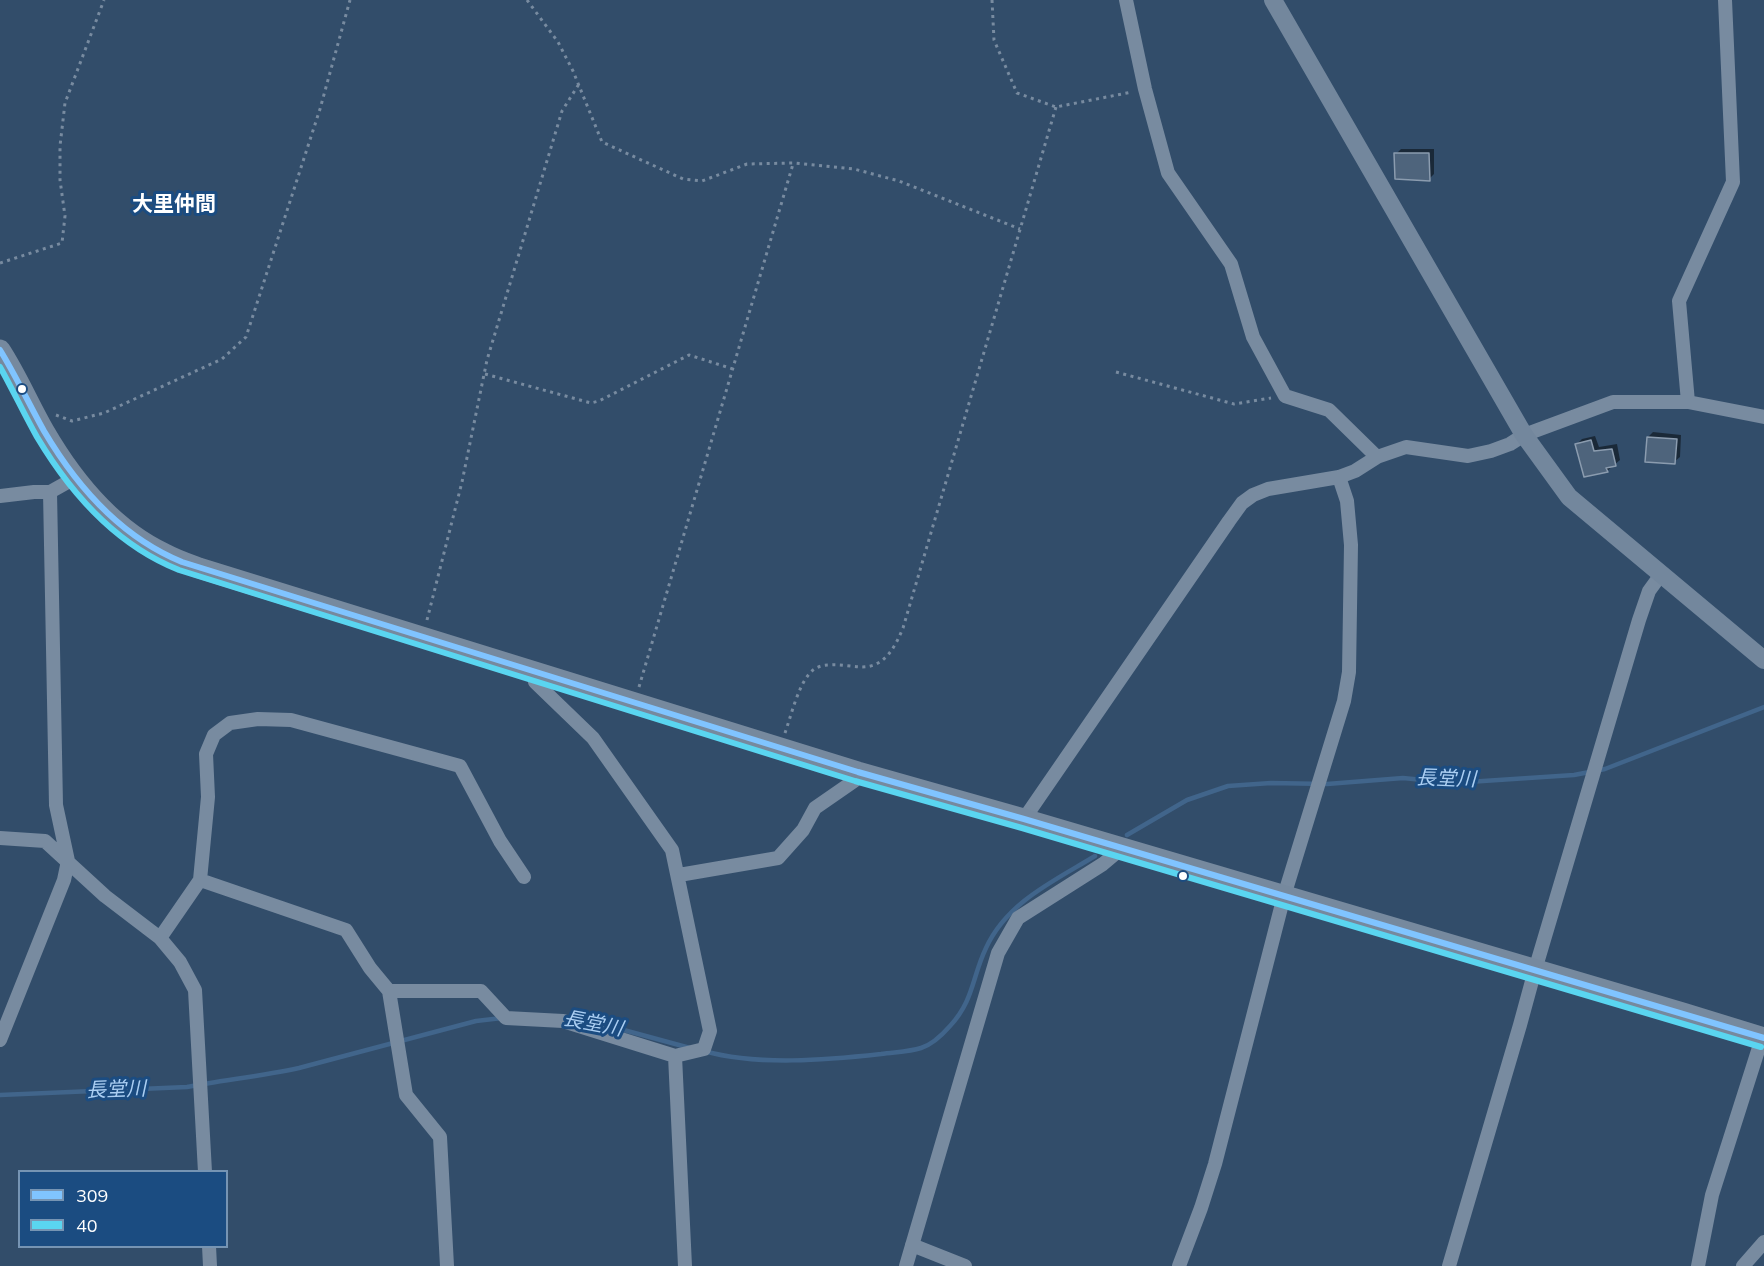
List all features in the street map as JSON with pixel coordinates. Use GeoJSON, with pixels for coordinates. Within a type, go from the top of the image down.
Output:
{"type":"FeatureCollection","features":[{"type":"Feature","properties":{"kind":"main road"},"geometry":{"type":"LineString","coordinates":[[0,350],[44,431],[75,478],[97,503],[121,526],[164,554],[199,568],[858,772],[1763,1036]]}},
{"type":"Feature","properties":{"kind":"street"},"geometry":{"type":"LineString","coordinates":[[1126,0],[1145,89],[1168,173],[1231,264],[1253,337],[1285,396],[1329,410],[1377,457]]}},
{"type":"Feature","properties":{"kind":"street"},"geometry":{"type":"LineString","coordinates":[[1273,0],[1524,435],[1569,497],[1764,660]]}},
{"type":"Feature","properties":{"kind":"street"},"geometry":{"type":"LineString","coordinates":[[1688,402],[1678,301],[1733,182],[1725,0]]}},
{"type":"Feature","properties":{"kind":"street"},"geometry":{"type":"LineString","coordinates":[[1024,819],[1242,503],[1253,495],[1268,489],[1339,477],[1355,471],[1377,457],[1407,447],[1468,456],[1491,451],[1510,444],[1524,435],[1613,402],[1688,402],[1764,417]]}},
{"type":"Feature","properties":{"kind":"street"},"geometry":{"type":"LineString","coordinates":[[1179,1266],[1215,1164],[1284,896],[1340,712],[1349,672],[1351,545],[1347,501],[1339,477]]}},
{"type":"Feature","properties":{"kind":"street"},"geometry":{"type":"LineString","coordinates":[[0,496],[50,492],[75,478]]}},
{"type":"Feature","properties":{"kind":"street"},"geometry":{"type":"LineString","coordinates":[[0,1040],[64,880],[68,861],[56,805],[50,492]]}},
{"type":"Feature","properties":{"kind":"street"},"geometry":{"type":"LineString","coordinates":[[1449,1266],[1534,970],[1639,620],[1648,591],[1662,573]]}},
{"type":"Feature","properties":{"kind":"street"},"geometry":{"type":"LineString","coordinates":[[389,991],[481,991],[506,1018],[563,1020],[675,1056],[704,1049],[710,1031],[672,850],[593,738],[535,682],[533,671]]}},
{"type":"Feature","properties":{"kind":"street"},"geometry":{"type":"LineString","coordinates":[[160,938],[200,880],[208,797],[206,754],[214,735],[230,723],[258,719],[291,720],[460,766],[500,841],[524,877]]}},
{"type":"Feature","properties":{"kind":"street"},"geometry":{"type":"LineString","coordinates":[[679,875],[778,858],[803,830],[815,808],[854,781],[858,772]]}},
{"type":"Feature","properties":{"kind":"street"},"geometry":{"type":"LineString","coordinates":[[0,838],[45,841],[105,896],[160,938],[180,962],[195,990],[205,1170]]}},
{"type":"Feature","properties":{"kind":"street"},"geometry":{"type":"LineString","coordinates":[[906,1266],[998,953],[1018,918],[1104,864],[1122,848]]}},
{"type":"Feature","properties":{"kind":"street"},"geometry":{"type":"LineString","coordinates":[[200,880],[346,930],[370,968],[389,991],[406,1095],[440,1137],[447,1266]]}},
{"type":"Feature","properties":{"kind":"street"},"geometry":{"type":"LineString","coordinates":[[1698,1266],[1712,1195],[1763,1036]]}},
{"type":"Feature","properties":{"kind":"street"},"geometry":{"type":"LineString","coordinates":[[675,1056],[685,1266]]}},
{"type":"Feature","properties":{"kind":"street"},"geometry":{"type":"LineString","coordinates":[[1743,1266],[1764,1242]]}},
{"type":"Feature","properties":{"kind":"street"},"geometry":{"type":"LineString","coordinates":[[912,1245],[965,1266]]}},
{"type":"Feature","properties":{"kind":"street"},"geometry":{"type":"LineString","coordinates":[[209,1248],[210,1266]]}},
{"type":"Feature","properties":{"kind":"path"},"geometry":{"type":"LineString","coordinates":[[0,263],[62,243],[65,216],[60,180],[60,146],[65,104],[104,0]]}},
{"type":"Feature","properties":{"kind":"path"},"geometry":{"type":"LineString","coordinates":[[34,412],[50,413],[72,421],[104,413],[222,359],[246,337],[320,109],[350,0]]}},
{"type":"Feature","properties":{"kind":"path"},"geometry":{"type":"LineString","coordinates":[[527,0],[558,42],[579,84],[602,142],[683,179],[702,181],[747,164],[794,163],[854,169],[899,181],[1020,229]]}},
{"type":"Feature","properties":{"kind":"path"},"geometry":{"type":"LineString","coordinates":[[992,0],[994,40],[1017,93],[1056,107],[1145,89]]}},
{"type":"Feature","properties":{"kind":"path"},"geometry":{"type":"LineString","coordinates":[[423,638],[462,482],[486,360],[561,111],[579,84]]}},
{"type":"Feature","properties":{"kind":"path"},"geometry":{"type":"LineString","coordinates":[[780,747],[801,687],[815,668],[842,664],[874,666],[882,662],[898,640],[1056,107]]}},
{"type":"Feature","properties":{"kind":"path"},"geometry":{"type":"LineString","coordinates":[[634,703],[794,163]]}},
{"type":"Feature","properties":{"kind":"path"},"geometry":{"type":"LineString","coordinates":[[485,373],[591,403],[688,355],[733,369]]}},
{"type":"Feature","properties":{"kind":"path"},"geometry":{"type":"LineString","coordinates":[[1116,372],[1234,404],[1285,396]]}},
{"type":"Feature","properties":{"kind":"building"},"geometry":{"type":"Polygon","coordinates":[[[1394,153],[1429,153],[1430,181],[1395,179],[1394,153]]]}},
{"type":"Feature","properties":{"kind":"building"},"geometry":{"type":"Polygon","coordinates":[[[1647,437],[1677,439],[1675,464],[1645,462],[1647,437]]]}},
{"type":"Feature","properties":{"kind":"building"},"geometry":{"type":"Polygon","coordinates":[[[1591,440],[1594,451],[1612,449],[1616,466],[1606,468],[1608,472],[1584,477],[1575,444],[1591,440]]]}},
{"type":"Feature","properties":{"kind":"waterway","name":"長堂川"},"geometry":{"type":"LineString","coordinates":[[1127,835],[1187,800],[1228,786],[1271,783],[1327,784],[1403,778],[1468,782],[1574,775],[1605,769],[1764,707]]}},
{"type":"Feature","properties":{"kind":"waterway","name":"長堂川"},"geometry":{"type":"LineString","coordinates":[[704,1051],[746,1059],[815,1060],[925,1047],[950,1026],[964,1007],[986,948],[1006,918],[1033,894],[1095,856]]}},
{"type":"Feature","properties":{"kind":"waterway","name":"長堂川"},"geometry":{"type":"LineString","coordinates":[[0,1095],[187,1087],[299,1068],[476,1021],[502,1018]]}},
{"type":"Feature","properties":{"kind":"waterway","name":"長堂川"},"geometry":{"type":"LineString","coordinates":[[582,1020],[690,1048]]}},
{"type":"Feature","properties":{"kind":"transit line","name":"309"},"geometry":{"type":"LineString","coordinates":[[0,350],[44,431],[86,490],[120,524],[139,539],[182,562],[858,772],[1764,1038]]}},
{"type":"Feature","properties":{"kind":"transit line","name":"40"},"geometry":{"type":"LineString","coordinates":[[0,367],[37,437],[80,498],[97,516],[135,547],[179,570],[855,781],[1022,828],[1761,1047]]}},
{"type":"Feature","properties":{"kind":"district","name":"大里仲間"},"geometry":{"type":"Point","coordinates":[174,205]}}]}
